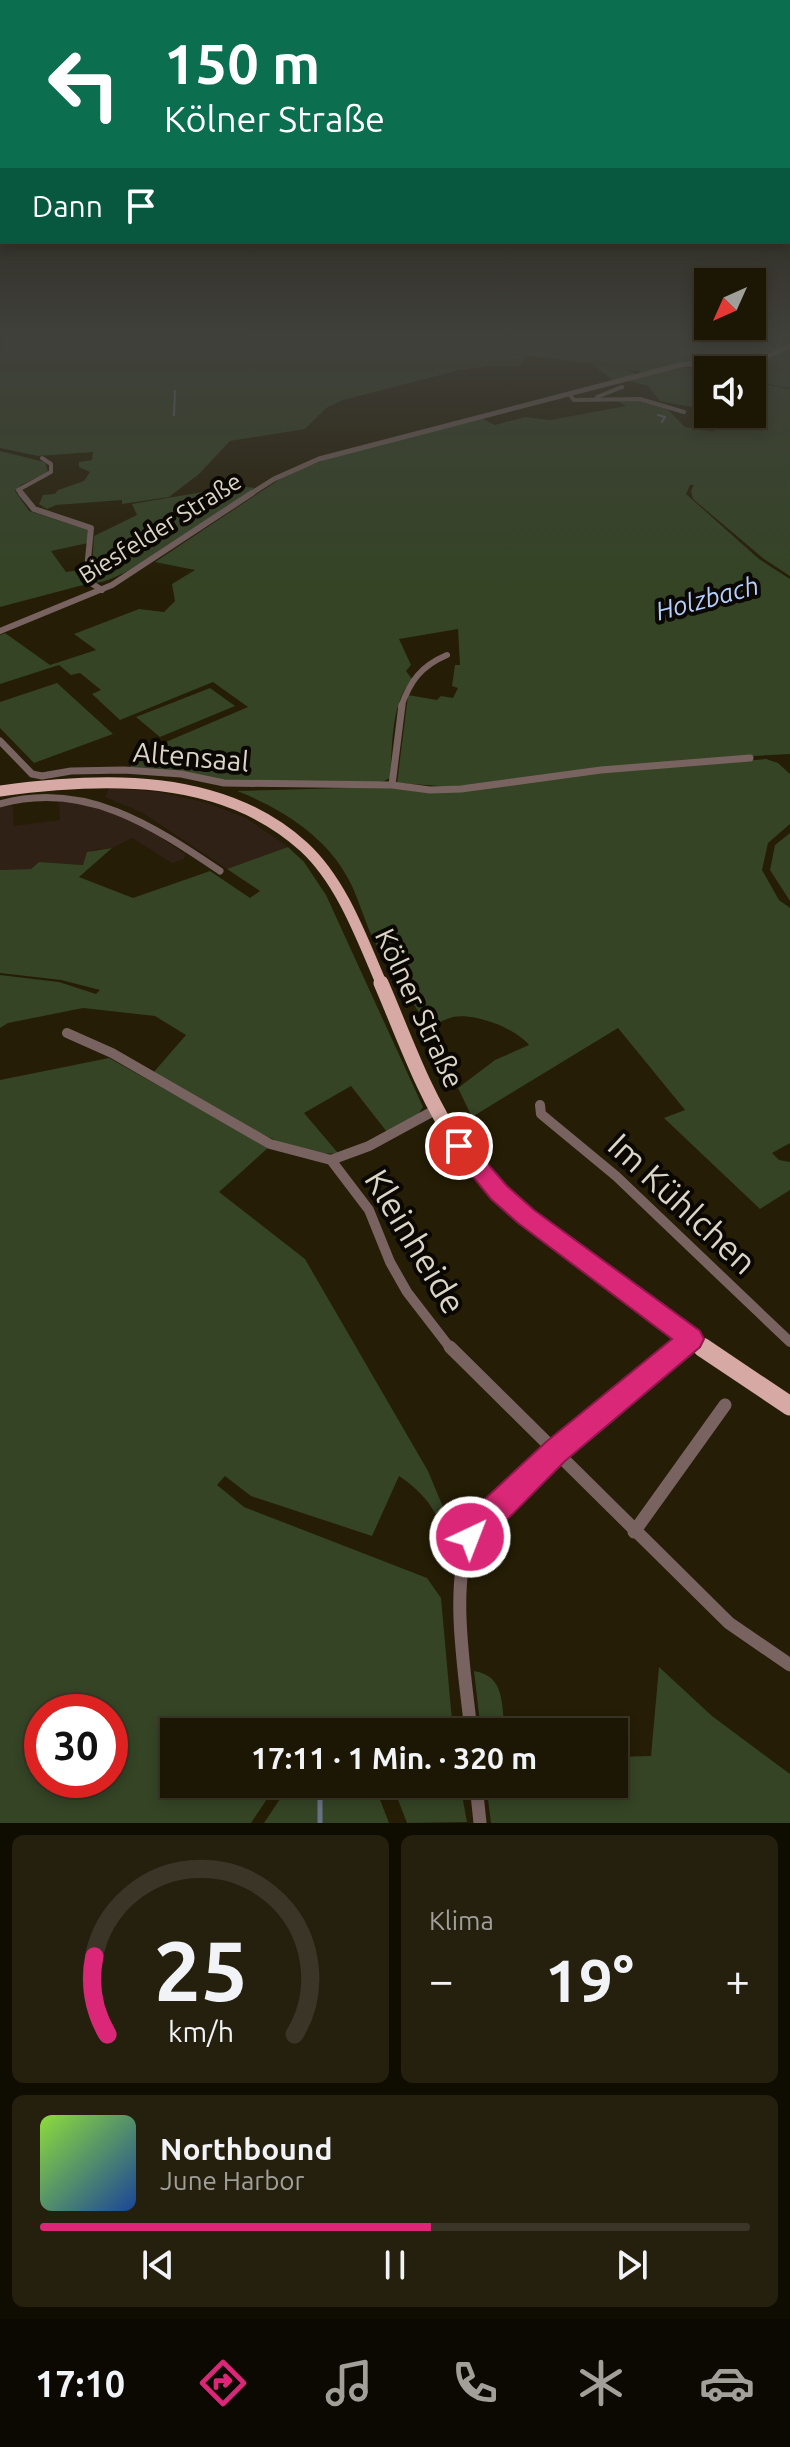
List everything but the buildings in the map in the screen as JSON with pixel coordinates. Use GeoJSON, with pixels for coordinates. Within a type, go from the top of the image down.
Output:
{"type":"FeatureCollection","features":[{"type":"Feature","properties":{"kind":"main road","name":"Kölner Straße"},"geometry":{"type":"LineString","coordinates":[[0,791],[79,780],[110,780],[177,788],[240,806],[294,839],[333,883],[438,1108],[476,1168],[526,1217],[691,1339],[790,1406]]}},
{"type":"Feature","properties":{"kind":"street","name":"Biesfelder Straße"},"geometry":{"type":"LineString","coordinates":[[0,631],[102,590],[155,559],[261,487],[306,464],[340,452],[478,417]]}},
{"type":"Feature","properties":{"kind":"street"},"geometry":{"type":"LineString","coordinates":[[42,458],[51,464],[51,472],[18,490],[34,509],[91,528],[86,580],[102,590]]}},
{"type":"Feature","properties":{"kind":"street"},"geometry":{"type":"LineString","coordinates":[[392,785],[397,722],[408,686],[430,661],[447,655]]}},
{"type":"Feature","properties":{"kind":"street","name":"Altensaal"},"geometry":{"type":"LineString","coordinates":[[0,741],[32,774],[42,776],[71,771],[124,770],[181,774],[224,783],[392,785],[430,790],[461,789],[601,770],[750,758]]}},
{"type":"Feature","properties":{"kind":"street"},"geometry":{"type":"LineString","coordinates":[[0,804],[56,797],[113,805],[156,827],[220,871]]}},
{"type":"Feature","properties":{"kind":"street","name":"Kleinheide"},"geometry":{"type":"LineString","coordinates":[[67,1033],[112,1053],[270,1144],[331,1160],[369,1146],[438,1108]]}},
{"type":"Feature","properties":{"kind":"street","name":"Im Kühlchen"},"geometry":{"type":"LineString","coordinates":[[540,1105],[541,1114],[649,1207],[790,1342]]}},
{"type":"Feature","properties":{"kind":"street","name":"Kleinheide"},"geometry":{"type":"LineString","coordinates":[[331,1160],[369,1210],[390,1262],[427,1321],[634,1532],[729,1623],[790,1665]]}},
{"type":"Feature","properties":{"kind":"street"},"geometry":{"type":"LineString","coordinates":[[470,1718],[461,1631],[464,1553],[470,1537],[481,1522],[555,1452],[691,1339]]}},
{"type":"Feature","properties":{"kind":"street"},"geometry":{"type":"LineString","coordinates":[[634,1532],[725,1405]]}},
{"type":"Feature","properties":{"kind":"street"},"geometry":{"type":"LineString","coordinates":[[477,1798],[480,1823]]}},
{"type":"Feature","properties":{"kind":"shaded area"},"geometry":{"type":"Polygon","coordinates":[[[109,788],[159,792],[207,803],[246,818],[288,847],[227,869],[143,813],[105,797],[109,788]]]}},
{"type":"Feature","properties":{"kind":"shaded area"},"geometry":{"type":"Polygon","coordinates":[[[78,801],[121,811],[185,854],[184,859],[172,863],[132,838],[112,848],[92,850],[83,865],[39,862],[31,869],[0,870],[0,807],[13,806],[14,826],[60,820],[59,802],[78,801]]]}},
{"type":"Feature","properties":{"kind":"green space"},"geometry":{"type":"Polygon","coordinates":[[[0,417],[317,417],[305,429],[230,441],[199,474],[169,497],[122,504],[122,500],[56,505],[47,509],[39,504],[43,495],[55,494],[58,490],[84,481],[90,472],[79,467],[79,462],[92,460],[93,452],[38,456],[0,448],[0,417]]]}},
{"type":"Feature","properties":{"kind":"green space"},"geometry":{"type":"Polygon","coordinates":[[[525,417],[550,420],[566,417],[675,417],[685,427],[713,431],[720,428],[766,428],[766,417],[790,417],[790,576],[764,559],[693,499],[691,491],[694,485],[690,485],[686,494],[759,559],[790,579],[790,754],[454,787],[397,783],[408,695],[437,700],[441,696],[453,698],[458,688],[452,686],[455,665],[460,665],[458,629],[399,639],[411,665],[406,671],[412,679],[396,713],[390,778],[382,782],[237,782],[130,769],[133,756],[248,707],[213,682],[120,720],[92,694],[101,690],[80,673],[71,675],[59,665],[0,684],[0,635],[5,633],[50,665],[96,650],[74,634],[139,609],[164,612],[175,601],[172,584],[195,570],[155,562],[286,475],[327,459],[481,418],[495,425],[525,417]]]}},
{"type":"Feature","properties":{"kind":"green space"},"geometry":{"type":"Polygon","coordinates":[[[0,451],[45,462],[48,472],[15,491],[29,511],[89,530],[88,543],[51,551],[66,572],[85,569],[80,581],[87,584],[0,607],[0,451]]]}},
{"type":"Feature","properties":{"kind":"green space"},"geometry":{"type":"Polygon","coordinates":[[[238,486],[255,488],[128,571],[95,583],[91,579],[94,536],[137,515],[132,504],[238,486]]]}},
{"type":"Feature","properties":{"kind":"green space"},"geometry":{"type":"Polygon","coordinates":[[[57,683],[113,734],[34,763],[0,728],[0,702],[57,683]]]}},
{"type":"Feature","properties":{"kind":"green space"},"geometry":{"type":"Polygon","coordinates":[[[210,688],[235,706],[160,737],[136,717],[210,688]]]}},
{"type":"Feature","properties":{"kind":"green space"},"geometry":{"type":"Polygon","coordinates":[[[766,759],[778,763],[790,774],[790,824],[768,843],[762,870],[779,900],[790,908],[790,1143],[772,1153],[779,1160],[790,1162],[790,1190],[760,1209],[664,1118],[685,1110],[618,1028],[472,1117],[458,1088],[495,1060],[529,1045],[505,1028],[472,1017],[453,1017],[429,1027],[382,955],[350,882],[329,851],[286,815],[237,791],[381,787],[434,792],[610,772],[766,759]]]}},
{"type":"Feature","properties":{"kind":"green space"},"geometry":{"type":"Polygon","coordinates":[[[790,833],[790,901],[770,870],[775,845],[790,833]]]}},
{"type":"Feature","properties":{"kind":"green space"},"geometry":{"type":"Polygon","coordinates":[[[288,847],[304,862],[326,895],[423,1107],[417,1116],[387,1132],[351,1086],[304,1113],[338,1153],[317,1153],[294,1147],[243,1125],[153,1073],[186,1035],[155,1016],[83,1008],[8,1023],[0,1028],[0,975],[59,982],[96,994],[100,990],[61,980],[0,973],[0,870],[31,869],[39,862],[83,865],[87,852],[112,848],[79,877],[133,898],[210,871],[250,898],[260,891],[227,869],[288,847]]]}},
{"type":"Feature","properties":{"kind":"green space"},"geometry":{"type":"Polygon","coordinates":[[[109,1058],[269,1147],[219,1192],[305,1259],[428,1471],[458,1543],[451,1548],[431,1507],[419,1492],[399,1476],[372,1536],[251,1496],[225,1476],[217,1485],[244,1507],[427,1578],[441,1598],[452,1718],[160,1718],[160,1798],[268,1798],[251,1823],[0,1823],[0,1080],[109,1058]]]}},
{"type":"Feature","properties":{"kind":"green space"},"geometry":{"type":"Polygon","coordinates":[[[659,1667],[712,1716],[790,1774],[790,1823],[491,1823],[488,1798],[628,1798],[628,1757],[651,1756],[659,1667]]]}},
{"type":"Feature","properties":{"kind":"green space"},"geometry":{"type":"Polygon","coordinates":[[[474,1671],[492,1679],[502,1702],[504,1718],[479,1718],[474,1671]]]}},
{"type":"Feature","properties":{"kind":"green space"},"geometry":{"type":"Polygon","coordinates":[[[281,1798],[379,1798],[389,1823],[264,1823],[281,1798]]]}},
{"type":"Feature","properties":{"kind":"green space"},"geometry":{"type":"Polygon","coordinates":[[[397,1798],[463,1798],[467,1822],[407,1823],[397,1798]]]}},
{"type":"Feature","properties":{"kind":"waterway","name":"Holzbach"},"geometry":{"type":"LineString","coordinates":[[662,422],[665,417]]}},
{"type":"Feature","properties":{"kind":"waterway"},"geometry":{"type":"LineString","coordinates":[[320,1798],[320,1823]]}},
{"type":"Feature","properties":{"kind":"route"},"geometry":{"type":"LineString","coordinates":[[459,1146],[476,1168],[526,1217],[691,1339],[555,1452],[481,1522],[470,1537]]}}]}
